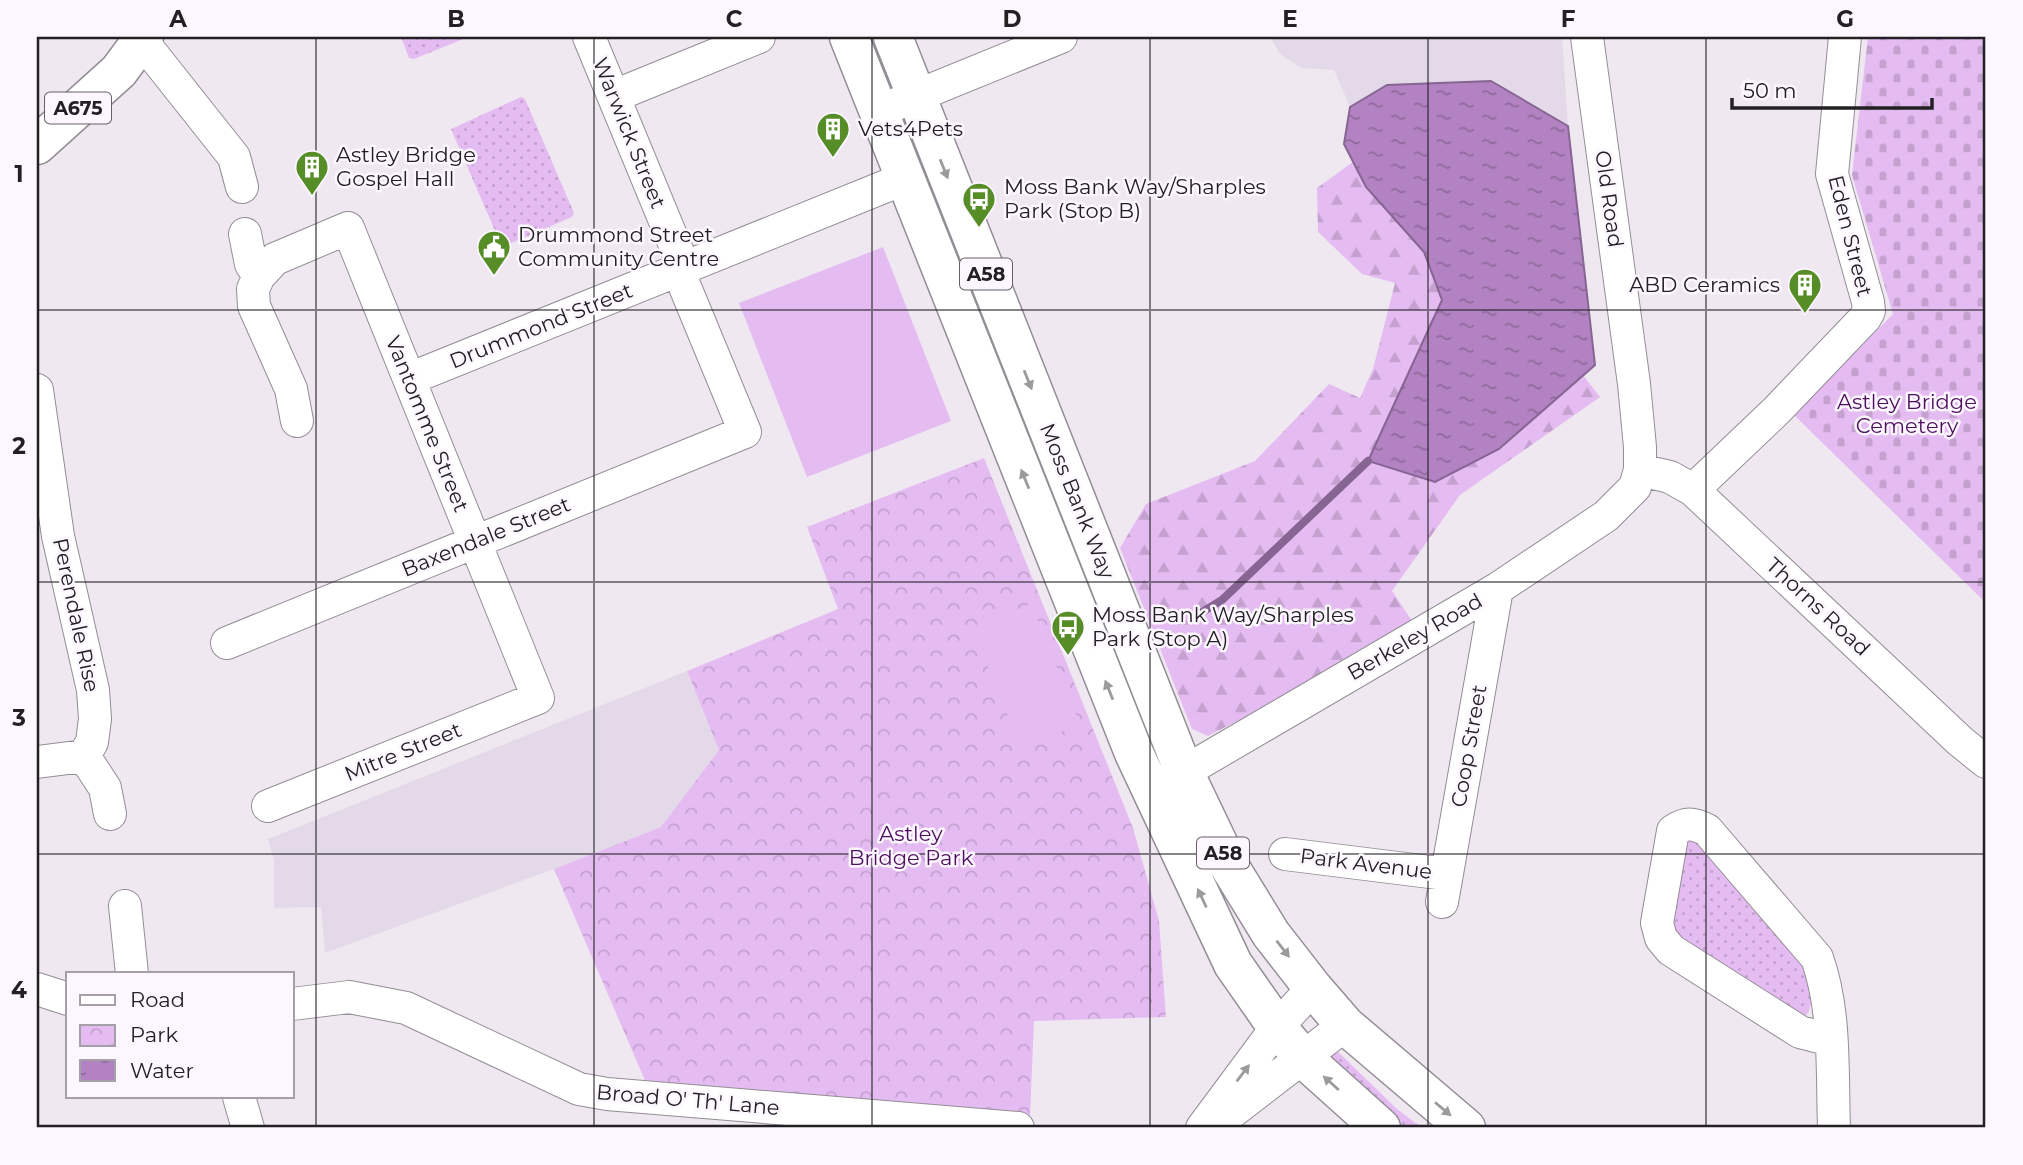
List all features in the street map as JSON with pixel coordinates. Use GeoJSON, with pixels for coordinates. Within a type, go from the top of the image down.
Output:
{"type":"FeatureCollection","features":[{"type":"Feature","properties":{"kind":"main road","name":"Moss Bank Way"},"geometry":{"type":"LineString","coordinates":[[849,37],[1134,753],[1233,964],[1277,1027],[1303,1058],[1381,1128]]}},
{"type":"Feature","properties":{"kind":"main road","name":"Moss Bank Way"},"geometry":{"type":"LineString","coordinates":[[893,37],[1184,772],[1228,864],[1272,934],[1345,1025],[1466,1128]]}},
{"type":"Feature","properties":{"kind":"main road","name":"A675"},"geometry":{"type":"LineString","coordinates":[[37,145],[145,48]]}},
{"type":"Feature","properties":{"kind":"street","name":"Warwick Street"},"geometry":{"type":"LineString","coordinates":[[589,37],[744,432]]}},
{"type":"Feature","properties":{"kind":"street"},"geometry":{"type":"LineString","coordinates":[[614,96],[759,37]]}},
{"type":"Feature","properties":{"kind":"street"},"geometry":{"type":"LineString","coordinates":[[880,111],[1062,37]]}},
{"type":"Feature","properties":{"kind":"street","name":"Old Road"},"geometry":{"type":"LineString","coordinates":[[1587,37],[1634,384],[1640,447],[1637,478]]}},
{"type":"Feature","properties":{"kind":"street","name":"Eden Street"},"geometry":{"type":"LineString","coordinates":[[1693,490],[1777,410],[1866,318],[1868,302],[1832,174],[1845,37]]}},
{"type":"Feature","properties":{"kind":"street"},"geometry":{"type":"LineString","coordinates":[[145,48],[234,157],[242,187]]}},
{"type":"Feature","properties":{"kind":"street","name":"Drummond Street"},"geometry":{"type":"LineString","coordinates":[[409,379],[906,178]]}},
{"type":"Feature","properties":{"kind":"street","name":"Vantomme Street"},"geometry":{"type":"LineString","coordinates":[[259,276],[275,260],[348,228],[538,698]]}},
{"type":"Feature","properties":{"kind":"street"},"geometry":{"type":"LineString","coordinates":[[246,234],[251,264],[259,276],[253,289],[254,306],[290,389],[297,421]]}},
{"type":"Feature","properties":{"kind":"street","name":"Perendale Rise"},"geometry":{"type":"LineString","coordinates":[[37,390],[41,451],[93,690],[95,719],[92,742],[84,756]]}},
{"type":"Feature","properties":{"kind":"street","name":"Baxendale Street"},"geometry":{"type":"LineString","coordinates":[[228,643],[744,432]]}},
{"type":"Feature","properties":{"kind":"street","name":"Thorns Road"},"geometry":{"type":"LineString","coordinates":[[1637,478],[1670,477],[1693,490],[1960,741],[1986,762]]}},
{"type":"Feature","properties":{"kind":"street","name":"Berkeley Road"},"geometry":{"type":"LineString","coordinates":[[1184,772],[1497,590],[1606,516],[1637,478]]}},
{"type":"Feature","properties":{"kind":"street","name":"Coop Street"},"geometry":{"type":"LineString","coordinates":[[1444,888],[1497,590]]}},
{"type":"Feature","properties":{"kind":"street","name":"Mitre Street"},"geometry":{"type":"LineString","coordinates":[[268,806],[538,698]]}},
{"type":"Feature","properties":{"kind":"street"},"geometry":{"type":"LineString","coordinates":[[37,762],[84,756],[105,788],[110,814]]}},
{"type":"Feature","properties":{"kind":"street"},"geometry":{"type":"LineString","coordinates":[[1831,1040],[1800,1031],[1671,950],[1661,938],[1657,923],[1673,831],[1683,824],[1695,824],[1707,830],[1817,958],[1824,979],[1831,1040],[1834,1128]]}},
{"type":"Feature","properties":{"kind":"street","name":"Park Avenue"},"geometry":{"type":"LineString","coordinates":[[1285,854],[1444,888]]}},
{"type":"Feature","properties":{"kind":"street"},"geometry":{"type":"LineString","coordinates":[[125,906],[132,972]]}},
{"type":"Feature","properties":{"kind":"street"},"geometry":{"type":"LineString","coordinates":[[1202,1128],[1277,1027],[1313,988]]}},
{"type":"Feature","properties":{"kind":"street"},"geometry":{"type":"LineString","coordinates":[[37,989],[66,998]]}},
{"type":"Feature","properties":{"kind":"street","name":"Broad O' Th' Lane"},"geometry":{"type":"LineString","coordinates":[[294,1004],[349,997],[406,1008],[579,1089],[607,1094],[1018,1128]]}},
{"type":"Feature","properties":{"kind":"street"},"geometry":{"type":"LineString","coordinates":[[1211,1128],[1345,1025]]}},
{"type":"Feature","properties":{"kind":"street"},"geometry":{"type":"LineString","coordinates":[[239,1098],[248,1128]]}},
{"type":"Feature","properties":{"kind":"shaded area"},"geometry":{"type":"Polygon","coordinates":[[[1270,37],[1562,37],[1568,126],[1491,81],[1387,85],[1350,107],[1334,70],[1302,68],[1280,54],[1270,37]]]}},
{"type":"Feature","properties":{"kind":"shaded area"},"geometry":{"type":"Polygon","coordinates":[[[687,671],[719,750],[661,827],[325,953],[321,907],[274,908],[274,860],[268,839],[687,671]]]}},
{"type":"Feature","properties":{"kind":"green space"},"geometry":{"type":"Polygon","coordinates":[[[401,37],[468,37],[414,59],[409,58],[401,37]]]}},
{"type":"Feature","properties":{"kind":"green space","name":"Astley Bridge Cemetery"},"geometry":{"type":"Polygon","coordinates":[[[1868,37],[1986,37],[1986,603],[1794,415],[1893,314],[1852,175],[1868,37]]]}},
{"type":"Feature","properties":{"kind":"green space"},"geometry":{"type":"Polygon","coordinates":[[[521,97],[525,99],[574,213],[572,217],[502,247],[451,129],[521,97]]]}},
{"type":"Feature","properties":{"kind":"green space"},"geometry":{"type":"Polygon","coordinates":[[[1353,162],[1366,187],[1424,252],[1442,300],[1368,461],[1499,449],[1583,375],[1600,397],[1460,495],[1392,591],[1417,628],[1208,736],[1192,729],[1120,548],[1146,504],[1255,461],[1329,384],[1360,398],[1373,369],[1395,283],[1362,274],[1318,232],[1317,188],[1353,162]]]}},
{"type":"Feature","properties":{"kind":"green space"},"geometry":{"type":"Polygon","coordinates":[[[883,247],[951,421],[807,477],[739,303],[883,247]]]}},
{"type":"Feature","properties":{"kind":"green space","name":"Astley Bridge Park"},"geometry":{"type":"Polygon","coordinates":[[[984,458],[1133,828],[1159,921],[1166,1017],[1034,1021],[1030,1116],[647,1085],[554,869],[661,827],[719,750],[687,671],[838,609],[807,527],[984,458]]]}},
{"type":"Feature","properties":{"kind":"green space"},"geometry":{"type":"Polygon","coordinates":[[[1031,604],[1080,724],[1021,748],[972,628],[1031,604]]]}},
{"type":"Feature","properties":{"kind":"green space"},"geometry":{"type":"Polygon","coordinates":[[[1693,835],[1807,967],[1812,999],[1805,1018],[1681,947],[1667,917],[1682,840],[1693,835]]]}},
{"type":"Feature","properties":{"kind":"green space"},"geometry":{"type":"Polygon","coordinates":[[[1332,1046],[1397,1109],[1422,1128],[1400,1128],[1390,1121],[1318,1049],[1332,1046]]]}},
{"type":"Feature","properties":{"kind":"water"},"geometry":{"type":"Polygon","coordinates":[[[1491,81],[1568,126],[1595,365],[1499,449],[1435,482],[1368,461],[1442,300],[1424,252],[1366,187],[1344,144],[1350,107],[1387,85],[1491,81]]]}},
{"type":"Feature","properties":{"kind":"waterway"},"geometry":{"type":"LineString","coordinates":[[1194,617],[1222,600],[1368,461]]}},
{"type":"Feature","properties":{"kind":"place","name":"Vets4Pets"},"geometry":{"type":"Point","coordinates":[833,159]}},
{"type":"Feature","properties":{"kind":"place","name":"Astley Bridge Gospel Hall"},"geometry":{"type":"Point","coordinates":[312,197]}},
{"type":"Feature","properties":{"kind":"place","name":"Moss Bank Way/Sharples Park (Stop B)"},"geometry":{"type":"Point","coordinates":[979,229]}},
{"type":"Feature","properties":{"kind":"place","name":"Drummond Street Community Centre"},"geometry":{"type":"Point","coordinates":[494,277]}},
{"type":"Feature","properties":{"kind":"place","name":"ABD Ceramics"},"geometry":{"type":"Point","coordinates":[1805,315]}},
{"type":"Feature","properties":{"kind":"place","name":"Moss Bank Way/Sharples Park (Stop A)"},"geometry":{"type":"Point","coordinates":[1068,657]}}]}
